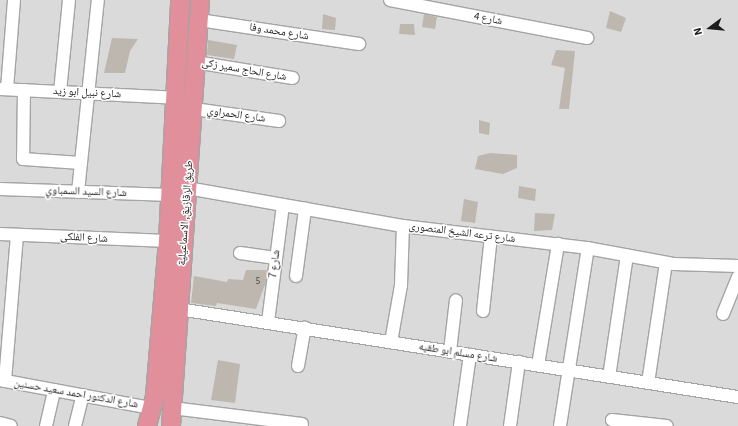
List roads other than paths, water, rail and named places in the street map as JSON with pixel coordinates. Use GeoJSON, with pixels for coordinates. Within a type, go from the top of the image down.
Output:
{"type":"FeatureCollection","features":[{"type":"Feature","properties":{"kind":"highway","name":"طريق الزقازيق, الاسماعيلية"},"geometry":{"type":"LineString","coordinates":[[171,426],[179,308],[179,191],[175,98],[180,0]]}},
{"type":"Feature","properties":{"kind":"highway","name":"طريق الزقازيق, الاسماعيلية"},"geometry":{"type":"LineString","coordinates":[[149,420],[155,396],[168,241],[194,109],[195,62],[200,0]]}},
{"type":"Feature","properties":{"kind":"street"},"geometry":{"type":"LineString","coordinates":[[2,91],[14,0]]}},
{"type":"Feature","properties":{"kind":"street"},"geometry":{"type":"LineString","coordinates":[[60,92],[69,0]]}},
{"type":"Feature","properties":{"kind":"street"},"geometry":{"type":"LineString","coordinates":[[78,192],[98,0]]}},
{"type":"Feature","properties":{"kind":"street","name":"شارع 4"},"geometry":{"type":"LineString","coordinates":[[390,0],[587,38]]}},
{"type":"Feature","properties":{"kind":"street","name":"شارع محمد وفا"},"geometry":{"type":"LineString","coordinates":[[199,20],[359,44]]}},
{"type":"Feature","properties":{"kind":"street","name":"شارع الحاج سمير زكى"},"geometry":{"type":"LineString","coordinates":[[195,62],[293,78]]}},
{"type":"Feature","properties":{"kind":"street"},"geometry":{"type":"LineString","coordinates":[[24,90],[23,159],[81,163]]}},
{"type":"Feature","properties":{"kind":"street","name":"شارع نبيل ابو زيد"},"geometry":{"type":"LineString","coordinates":[[2,91],[24,90],[175,98]]}},
{"type":"Feature","properties":{"kind":"street","name":"شارع الحمراوي"},"geometry":{"type":"LineString","coordinates":[[194,109],[279,121]]}},
{"type":"Feature","properties":{"kind":"street","name":"شارع السيد السمباوي"},"geometry":{"type":"LineString","coordinates":[[0,189],[78,192],[179,191]]}},
{"type":"Feature","properties":{"kind":"street","name":"شارع ترعه الشيخ المنصورى"},"geometry":{"type":"LineString","coordinates":[[179,191],[283,205],[403,226],[588,248],[666,263],[738,266]]}},
{"type":"Feature","properties":{"kind":"street","name":"شارع 7"},"geometry":{"type":"LineString","coordinates":[[268,322],[283,205]]}},
{"type":"Feature","properties":{"kind":"street"},"geometry":{"type":"LineString","coordinates":[[296,276],[305,209]]}},
{"type":"Feature","properties":{"kind":"street"},"geometry":{"type":"LineString","coordinates":[[391,342],[400,285],[403,226]]}},
{"type":"Feature","properties":{"kind":"street","name":"شارع الفلكى"},"geometry":{"type":"LineString","coordinates":[[0,234],[168,241]]}},
{"type":"Feature","properties":{"kind":"street"},"geometry":{"type":"LineString","coordinates":[[3,380],[17,234]]}},
{"type":"Feature","properties":{"kind":"street"},"geometry":{"type":"LineString","coordinates":[[483,311],[491,236]]}},
{"type":"Feature","properties":{"kind":"street"},"geometry":{"type":"LineString","coordinates":[[538,365],[558,244]]}},
{"type":"Feature","properties":{"kind":"street"},"geometry":{"type":"LineString","coordinates":[[560,426],[588,248]]}},
{"type":"Feature","properties":{"kind":"street"},"geometry":{"type":"LineString","coordinates":[[240,253],[276,258]]}},
{"type":"Feature","properties":{"kind":"street"},"geometry":{"type":"LineString","coordinates":[[609,376],[627,255]]}},
{"type":"Feature","properties":{"kind":"street"},"geometry":{"type":"LineString","coordinates":[[648,383],[666,263]]}},
{"type":"Feature","properties":{"kind":"street"},"geometry":{"type":"LineString","coordinates":[[724,314],[738,277]]}},
{"type":"Feature","properties":{"kind":"street"},"geometry":{"type":"LineString","coordinates":[[450,351],[456,300]]}},
{"type":"Feature","properties":{"kind":"street","name":"شارع مسلم ابو طقيه"},"geometry":{"type":"LineString","coordinates":[[179,308],[738,397]]}},
{"type":"Feature","properties":{"kind":"street"},"geometry":{"type":"LineString","coordinates":[[298,366],[305,328]]}},
{"type":"Feature","properties":{"kind":"street"},"geometry":{"type":"LineString","coordinates":[[460,426],[470,354]]}},
{"type":"Feature","properties":{"kind":"street"},"geometry":{"type":"LineString","coordinates":[[510,426],[519,362]]}},
{"type":"Feature","properties":{"kind":"street","name":"شارع الدكتور احمد سعيد حسنين"},"geometry":{"type":"LineString","coordinates":[[3,380],[84,395],[149,420]]}},
{"type":"Feature","properties":{"kind":"street"},"geometry":{"type":"LineString","coordinates":[[46,426],[54,390]]}},
{"type":"Feature","properties":{"kind":"street"},"geometry":{"type":"LineString","coordinates":[[75,426],[84,395]]}},
{"type":"Feature","properties":{"kind":"street"},"geometry":{"type":"LineString","coordinates":[[172,408],[302,424]]}},
{"type":"Feature","properties":{"kind":"street"},"geometry":{"type":"LineString","coordinates":[[616,422],[667,426]]}},
{"type":"Feature","properties":{"kind":"street"},"geometry":{"type":"LineString","coordinates":[[0,423],[11,426]]}}]}
